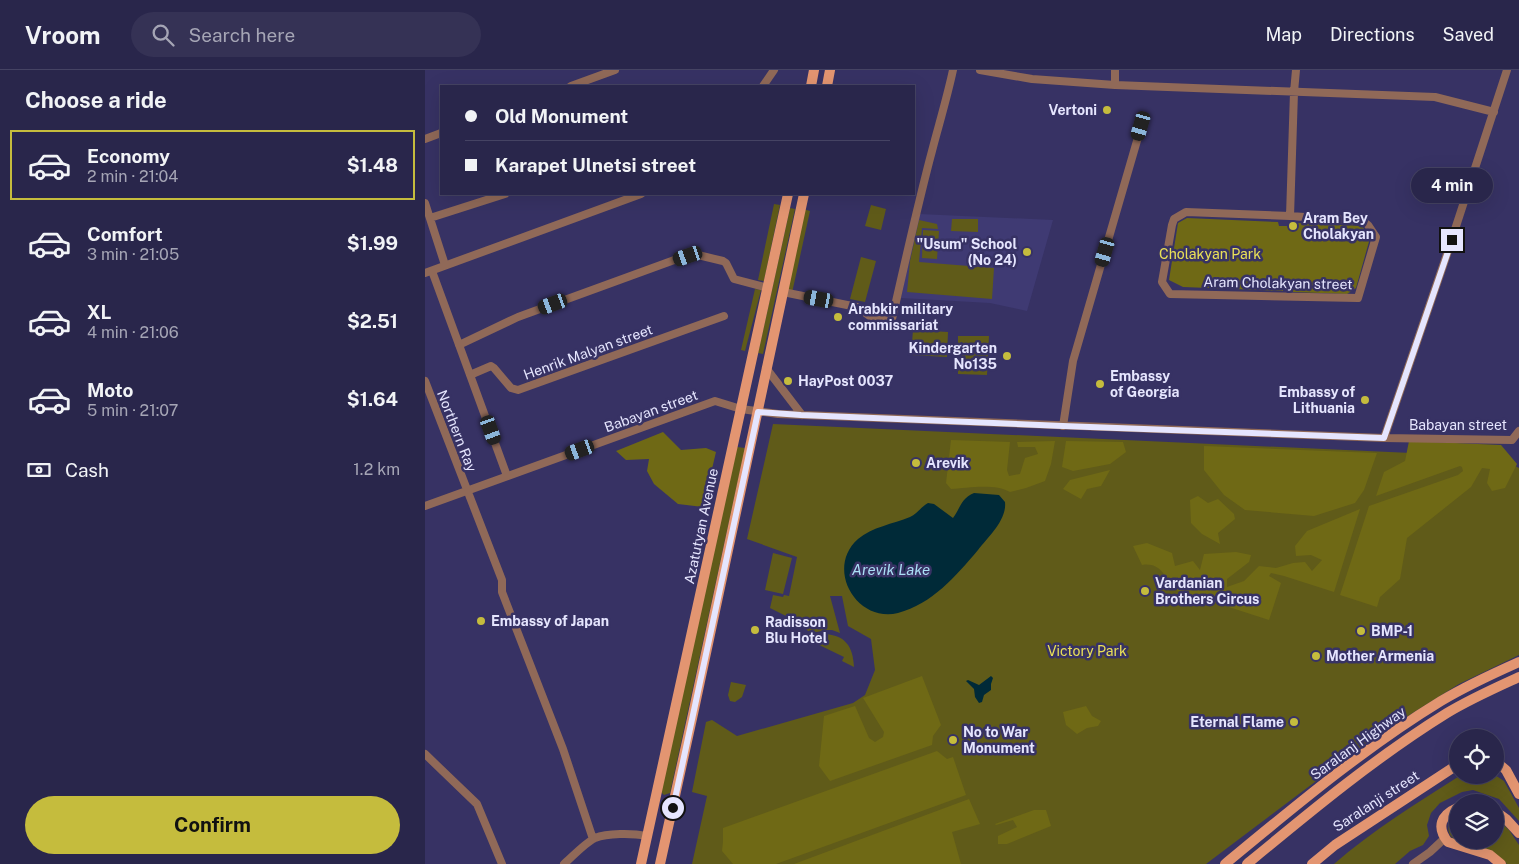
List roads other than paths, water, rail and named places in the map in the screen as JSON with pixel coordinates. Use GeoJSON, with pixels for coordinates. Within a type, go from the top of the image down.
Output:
{"type":"FeatureCollection","features":[{"type":"Feature","properties":{"kind":"main road"},"geometry":{"type":"LineString","coordinates":[[811,85],[814,70]]}},
{"type":"Feature","properties":{"kind":"main road"},"geometry":{"type":"LineString","coordinates":[[827,85],[830,70]]}},
{"type":"Feature","properties":{"kind":"main road","name":"Azatutyan Avenue"},"geometry":{"type":"LineString","coordinates":[[641,862],[788,195]]}},
{"type":"Feature","properties":{"kind":"main road"},"geometry":{"type":"LineString","coordinates":[[652,812],[653,820],[647,849],[649,854],[661,860],[804,195]]}},
{"type":"Feature","properties":{"kind":"main road","name":"Saralanj Highway"},"geometry":{"type":"LineString","coordinates":[[1225,864],[1311,794],[1386,738],[1440,702],[1476,682],[1519,662]]}},
{"type":"Feature","properties":{"kind":"main road","name":"Saralanj Highway"},"geometry":{"type":"LineString","coordinates":[[1247,864],[1321,803],[1387,754],[1448,713],[1481,694],[1519,677]]}},
{"type":"Feature","properties":{"kind":"main road"},"geometry":{"type":"LineString","coordinates":[[1504,768],[1519,794]]}},
{"type":"Feature","properties":{"kind":"main road","name":"Saralanji street"},"geometry":{"type":"LineString","coordinates":[[1312,864],[1335,845],[1449,770]]}},
{"type":"Feature","properties":{"kind":"main road"},"geometry":{"type":"LineString","coordinates":[[1449,812],[1445,814],[1441,830],[1448,842],[1490,855],[1501,864]]}},
{"type":"Feature","properties":{"kind":"main road"},"geometry":{"type":"LineString","coordinates":[[1504,817],[1519,833]]}},
{"type":"Feature","properties":{"kind":"street"},"geometry":{"type":"LineString","coordinates":[[574,85],[615,70]]}},
{"type":"Feature","properties":{"kind":"street"},"geometry":{"type":"LineString","coordinates":[[764,85],[774,70]]}},
{"type":"Feature","properties":{"kind":"street"},"geometry":{"type":"LineString","coordinates":[[783,292],[857,307],[871,317],[889,322],[892,319],[932,151],[946,105],[953,70]]}},
{"type":"Feature","properties":{"kind":"street"},"geometry":{"type":"LineString","coordinates":[[980,70],[1033,79],[1115,85],[1435,97],[1494,112]]}},
{"type":"Feature","properties":{"kind":"street"},"geometry":{"type":"LineString","coordinates":[[1115,70],[1115,85]]}},
{"type":"Feature","properties":{"kind":"street"},"geometry":{"type":"LineString","coordinates":[[1290,216],[1296,70]]}},
{"type":"Feature","properties":{"kind":"street"},"geometry":{"type":"LineString","coordinates":[[1384,438],[1507,70]]}},
{"type":"Feature","properties":{"kind":"street"},"geometry":{"type":"LineString","coordinates":[[1063,426],[1073,360],[1141,126]]}},
{"type":"Feature","properties":{"kind":"street"},"geometry":{"type":"LineString","coordinates":[[425,139],[440,133]]}},
{"type":"Feature","properties":{"kind":"street"},"geometry":{"type":"LineString","coordinates":[[430,218],[502,195]]}},
{"type":"Feature","properties":{"kind":"street"},"geometry":{"type":"LineString","coordinates":[[507,476],[471,375],[429,272],[638,195]]}},
{"type":"Feature","properties":{"kind":"street"},"geometry":{"type":"LineString","coordinates":[[425,203],[445,265]]}},
{"type":"Feature","properties":{"kind":"street","name":"Aram Cholakyan street"},"geometry":{"type":"LineString","coordinates":[[1186,212],[1290,216],[1363,221],[1368,225],[1376,237],[1358,298],[1170,294],[1162,282],[1174,219],[1186,212]]}},
{"type":"Feature","properties":{"kind":"street"},"geometry":{"type":"LineString","coordinates":[[459,345],[518,317],[693,254],[727,263],[733,279],[768,288]]}},
{"type":"Feature","properties":{"kind":"street","name":"Henrik Malyan street"},"geometry":{"type":"LineString","coordinates":[[471,375],[491,366],[495,368],[511,388],[518,390],[724,316]]}},
{"type":"Feature","properties":{"kind":"street"},"geometry":{"type":"LineString","coordinates":[[766,368],[801,415]]}},
{"type":"Feature","properties":{"kind":"street","name":"Northern Ray"},"geometry":{"type":"LineString","coordinates":[[425,381],[503,580],[502,592],[563,749],[593,839]]}},
{"type":"Feature","properties":{"kind":"street","name":"Babayan street"},"geometry":{"type":"LineString","coordinates":[[426,503],[715,401],[758,412],[801,415],[1384,438],[1512,440],[1519,431]]}},
{"type":"Feature","properties":{"kind":"street"},"geometry":{"type":"LineString","coordinates":[[425,754],[477,804],[502,864]]}},
{"type":"Feature","properties":{"kind":"street"},"geometry":{"type":"LineString","coordinates":[[564,864],[593,839],[622,834],[646,836]]}},
{"type":"Feature","properties":{"kind":"street"},"geometry":{"type":"LineString","coordinates":[[1413,864],[1445,838]]}},
{"type":"Feature","properties":{"kind":"water","name":"Arevik Lake"},"geometry":{"type":"Polygon","coordinates":[[[974,493],[999,495],[1005,502],[1005,509],[996,528],[970,560],[943,588],[922,603],[898,613],[883,614],[869,610],[858,602],[850,591],[845,578],[844,564],[849,551],[858,539],[876,529],[910,517],[928,503],[934,504],[953,518],[963,501],[974,493]]]}},
{"type":"Feature","properties":{"kind":"water"},"geometry":{"type":"Polygon","coordinates":[[[991,676],[993,678],[991,690],[984,695],[982,702],[979,703],[975,697],[974,689],[966,681],[968,680],[979,685],[991,676]]]}},
{"type":"Feature","properties":{"kind":"place","name":"Vertoni"},"geometry":{"type":"Point","coordinates":[1107,110]}},
{"type":"Feature","properties":{"kind":"place","name":"Aram Bey Cholakyan"},"geometry":{"type":"Point","coordinates":[1293,226]}},
{"type":"Feature","properties":{"kind":"place","name":"\"Usum\" School (No 24)"},"geometry":{"type":"Point","coordinates":[1027,252]}},
{"type":"Feature","properties":{"kind":"place","name":"Arabkir military commissariat"},"geometry":{"type":"Point","coordinates":[838,317]}},
{"type":"Feature","properties":{"kind":"place","name":"Kindergarten No135"},"geometry":{"type":"Point","coordinates":[1007,356]}},
{"type":"Feature","properties":{"kind":"place","name":"HayPost 0037"},"geometry":{"type":"Point","coordinates":[788,381]}},
{"type":"Feature","properties":{"kind":"place","name":"Embassy of Georgia"},"geometry":{"type":"Point","coordinates":[1100,384]}},
{"type":"Feature","properties":{"kind":"place","name":"Embassy of Lithuania"},"geometry":{"type":"Point","coordinates":[1365,400]}},
{"type":"Feature","properties":{"kind":"place","name":"Arevik"},"geometry":{"type":"Point","coordinates":[916,463]}},
{"type":"Feature","properties":{"kind":"place","name":"Vardanian Brothers Circus"},"geometry":{"type":"Point","coordinates":[1145,591]}},
{"type":"Feature","properties":{"kind":"place","name":"Embassy of Japan"},"geometry":{"type":"Point","coordinates":[481,621]}},
{"type":"Feature","properties":{"kind":"place","name":"Radisson Blu Hotel"},"geometry":{"type":"Point","coordinates":[755,630]}},
{"type":"Feature","properties":{"kind":"place","name":"BMP-1"},"geometry":{"type":"Point","coordinates":[1361,631]}},
{"type":"Feature","properties":{"kind":"place","name":"Mother Armenia"},"geometry":{"type":"Point","coordinates":[1316,656]}},
{"type":"Feature","properties":{"kind":"place","name":"Eternal Flame"},"geometry":{"type":"Point","coordinates":[1294,722]}},
{"type":"Feature","properties":{"kind":"place","name":"No to War Monument"},"geometry":{"type":"Point","coordinates":[953,740]}},
{"type":"Feature","properties":{"kind":"park label","name":"Cholakyan Park"},"geometry":{"type":"Point","coordinates":[1210,254]}},
{"type":"Feature","properties":{"kind":"park label","name":"Victory Park"},"geometry":{"type":"Point","coordinates":[1087,651]}}]}
